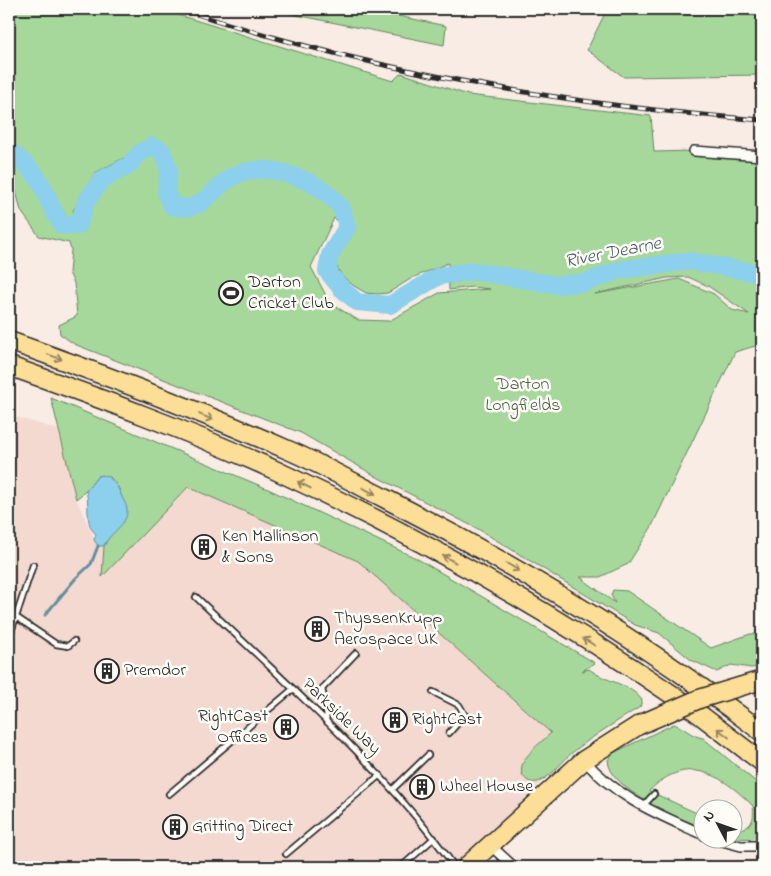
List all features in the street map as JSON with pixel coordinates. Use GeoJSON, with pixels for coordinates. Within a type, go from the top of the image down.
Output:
{"type":"FeatureCollection","features":[{"type":"Feature","properties":{"kind":"highway"},"geometry":{"type":"LineString","coordinates":[[9,340],[96,372],[289,451],[428,520],[567,600],[697,683],[762,732]]}},
{"type":"Feature","properties":{"kind":"highway"},"geometry":{"type":"LineString","coordinates":[[9,366],[90,395],[276,471],[410,538],[485,579],[611,656],[681,701],[762,762]]}},
{"type":"Feature","properties":{"kind":"highway"},"geometry":{"type":"LineString","coordinates":[[466,867],[584,760],[639,725],[699,699],[762,680]]}},
{"type":"Feature","properties":{"kind":"street"},"geometry":{"type":"LineString","coordinates":[[699,149],[762,156]]}},
{"type":"Feature","properties":{"kind":"street"},"geometry":{"type":"LineString","coordinates":[[584,760],[614,790],[642,807],[694,830]]}},
{"type":"Feature","properties":{"kind":"street"},"geometry":{"type":"LineString","coordinates":[[491,846],[514,867]]}},
{"type":"Feature","properties":{"kind":"street"},"geometry":{"type":"LineString","coordinates":[[744,846],[762,846]]}},
{"type":"Feature","properties":{"kind":"lane"},"geometry":{"type":"LineString","coordinates":[[9,638],[11,624],[16,617],[33,565]]}},
{"type":"Feature","properties":{"kind":"lane","name":"Parkside Way"},"geometry":{"type":"LineString","coordinates":[[196,597],[380,775],[434,838],[455,867]]}},
{"type":"Feature","properties":{"kind":"lane"},"geometry":{"type":"LineString","coordinates":[[16,617],[56,644],[68,646],[74,642]]}},
{"type":"Feature","properties":{"kind":"lane"},"geometry":{"type":"LineString","coordinates":[[326,721],[327,711],[322,689],[356,653]]}},
{"type":"Feature","properties":{"kind":"lane"},"geometry":{"type":"LineString","coordinates":[[168,794],[293,689]]}},
{"type":"Feature","properties":{"kind":"lane"},"geometry":{"type":"LineString","coordinates":[[433,692],[459,704],[465,715],[449,734]]}},
{"type":"Feature","properties":{"kind":"lane"},"geometry":{"type":"LineString","coordinates":[[393,789],[428,755]]}},
{"type":"Feature","properties":{"kind":"lane"},"geometry":{"type":"LineString","coordinates":[[286,854],[380,775]]}},
{"type":"Feature","properties":{"kind":"lane"},"geometry":{"type":"LineString","coordinates":[[642,807],[654,794]]}},
{"type":"Feature","properties":{"kind":"lane"},"geometry":{"type":"LineString","coordinates":[[401,867],[434,838]]}},
{"type":"Feature","properties":{"kind":"shaded area"},"geometry":{"type":"Polygon","coordinates":[[[9,415],[59,430],[76,499],[98,546],[104,546],[102,576],[188,487],[358,561],[551,733],[528,753],[534,783],[542,781],[475,850],[445,867],[9,867],[9,415]]]}},
{"type":"Feature","properties":{"kind":"green space","name":"Darton Longfields"},"geometry":{"type":"Polygon","coordinates":[[[9,9],[159,9],[393,81],[401,73],[468,95],[651,116],[654,152],[694,151],[762,156],[762,344],[735,352],[651,528],[628,564],[600,577],[580,577],[615,603],[611,595],[613,590],[627,591],[711,648],[750,634],[762,634],[762,667],[751,668],[731,665],[717,672],[691,660],[659,633],[635,625],[478,529],[379,478],[301,433],[74,344],[60,334],[59,325],[77,316],[74,283],[69,273],[71,250],[69,243],[39,236],[21,211],[13,179],[9,173],[9,9]],[[137,151],[95,173],[73,211],[83,226],[91,202],[110,181],[122,177],[139,157],[147,154],[137,151]],[[334,218],[311,267],[330,303],[358,320],[389,321],[439,293],[490,289],[472,287],[449,290],[448,263],[412,278],[388,293],[366,293],[342,276],[335,264],[340,251],[351,235],[334,218]],[[688,277],[667,278],[595,294],[679,279],[714,294],[732,310],[749,314],[708,286],[688,277]]]}},
{"type":"Feature","properties":{"kind":"green space"},"geometry":{"type":"Polygon","coordinates":[[[267,9],[365,9],[446,26],[444,45],[267,9]]]}},
{"type":"Feature","properties":{"kind":"green space"},"geometry":{"type":"Polygon","coordinates":[[[607,9],[762,9],[762,75],[624,77],[587,50],[607,9]]]}},
{"type":"Feature","properties":{"kind":"green space"},"geometry":{"type":"Polygon","coordinates":[[[51,398],[268,489],[416,558],[595,663],[582,671],[589,669],[631,690],[642,700],[640,707],[581,746],[539,782],[529,782],[523,775],[521,768],[534,748],[551,733],[358,561],[188,487],[102,577],[104,546],[112,532],[122,499],[119,489],[110,477],[98,476],[86,491],[76,499],[51,398]]]}},
{"type":"Feature","properties":{"kind":"green space"},"geometry":{"type":"Polygon","coordinates":[[[674,724],[695,736],[703,738],[762,787],[762,839],[744,838],[744,828],[752,821],[753,806],[729,785],[716,777],[703,772],[677,773],[663,779],[649,791],[694,812],[694,824],[646,801],[620,782],[611,771],[608,760],[613,753],[674,724]]]}},
{"type":"Feature","properties":{"kind":"water"},"geometry":{"type":"Polygon","coordinates":[[[103,475],[112,480],[116,485],[126,504],[127,515],[104,546],[98,546],[94,540],[96,534],[90,525],[86,491],[98,476],[103,475]]]}},
{"type":"Feature","properties":{"kind":"waterway","name":"River Dearne"},"geometry":{"type":"LineString","coordinates":[[9,151],[37,177],[62,225],[78,226],[86,202],[101,180],[128,166],[140,153],[152,146],[162,151],[169,170],[166,192],[172,206],[184,208],[194,206],[210,196],[224,182],[244,172],[269,170],[297,177],[310,183],[333,199],[342,210],[347,227],[330,255],[327,271],[341,288],[357,302],[390,305],[439,276],[474,271],[557,285],[584,283],[620,270],[689,261],[762,274]]}},
{"type":"Feature","properties":{"kind":"waterway"},"geometry":{"type":"LineString","coordinates":[[45,615],[76,578],[91,564],[98,546]]}},
{"type":"Feature","properties":{"kind":"railway"},"geometry":{"type":"LineString","coordinates":[[181,9],[323,50],[468,82],[614,105],[762,120]]}},
{"type":"Feature","properties":{"kind":"place","name":"Darton Cricket Club"},"geometry":{"type":"Point","coordinates":[231,293]}},
{"type":"Feature","properties":{"kind":"place","name":"Ken Mallinson & Sons"},"geometry":{"type":"Point","coordinates":[204,547]}},
{"type":"Feature","properties":{"kind":"place","name":"ThyssenKrupp Aerospace UK"},"geometry":{"type":"Point","coordinates":[317,629]}},
{"type":"Feature","properties":{"kind":"place","name":"Premdor"},"geometry":{"type":"Point","coordinates":[107,671]}},
{"type":"Feature","properties":{"kind":"place","name":"RightCast"},"geometry":{"type":"Point","coordinates":[395,720]}},
{"type":"Feature","properties":{"kind":"place","name":"RightCast Offices"},"geometry":{"type":"Point","coordinates":[286,727]}},
{"type":"Feature","properties":{"kind":"place","name":"Wheel House"},"geometry":{"type":"Point","coordinates":[422,787]}},
{"type":"Feature","properties":{"kind":"place","name":"Gritting Direct"},"geometry":{"type":"Point","coordinates":[175,827]}}]}
